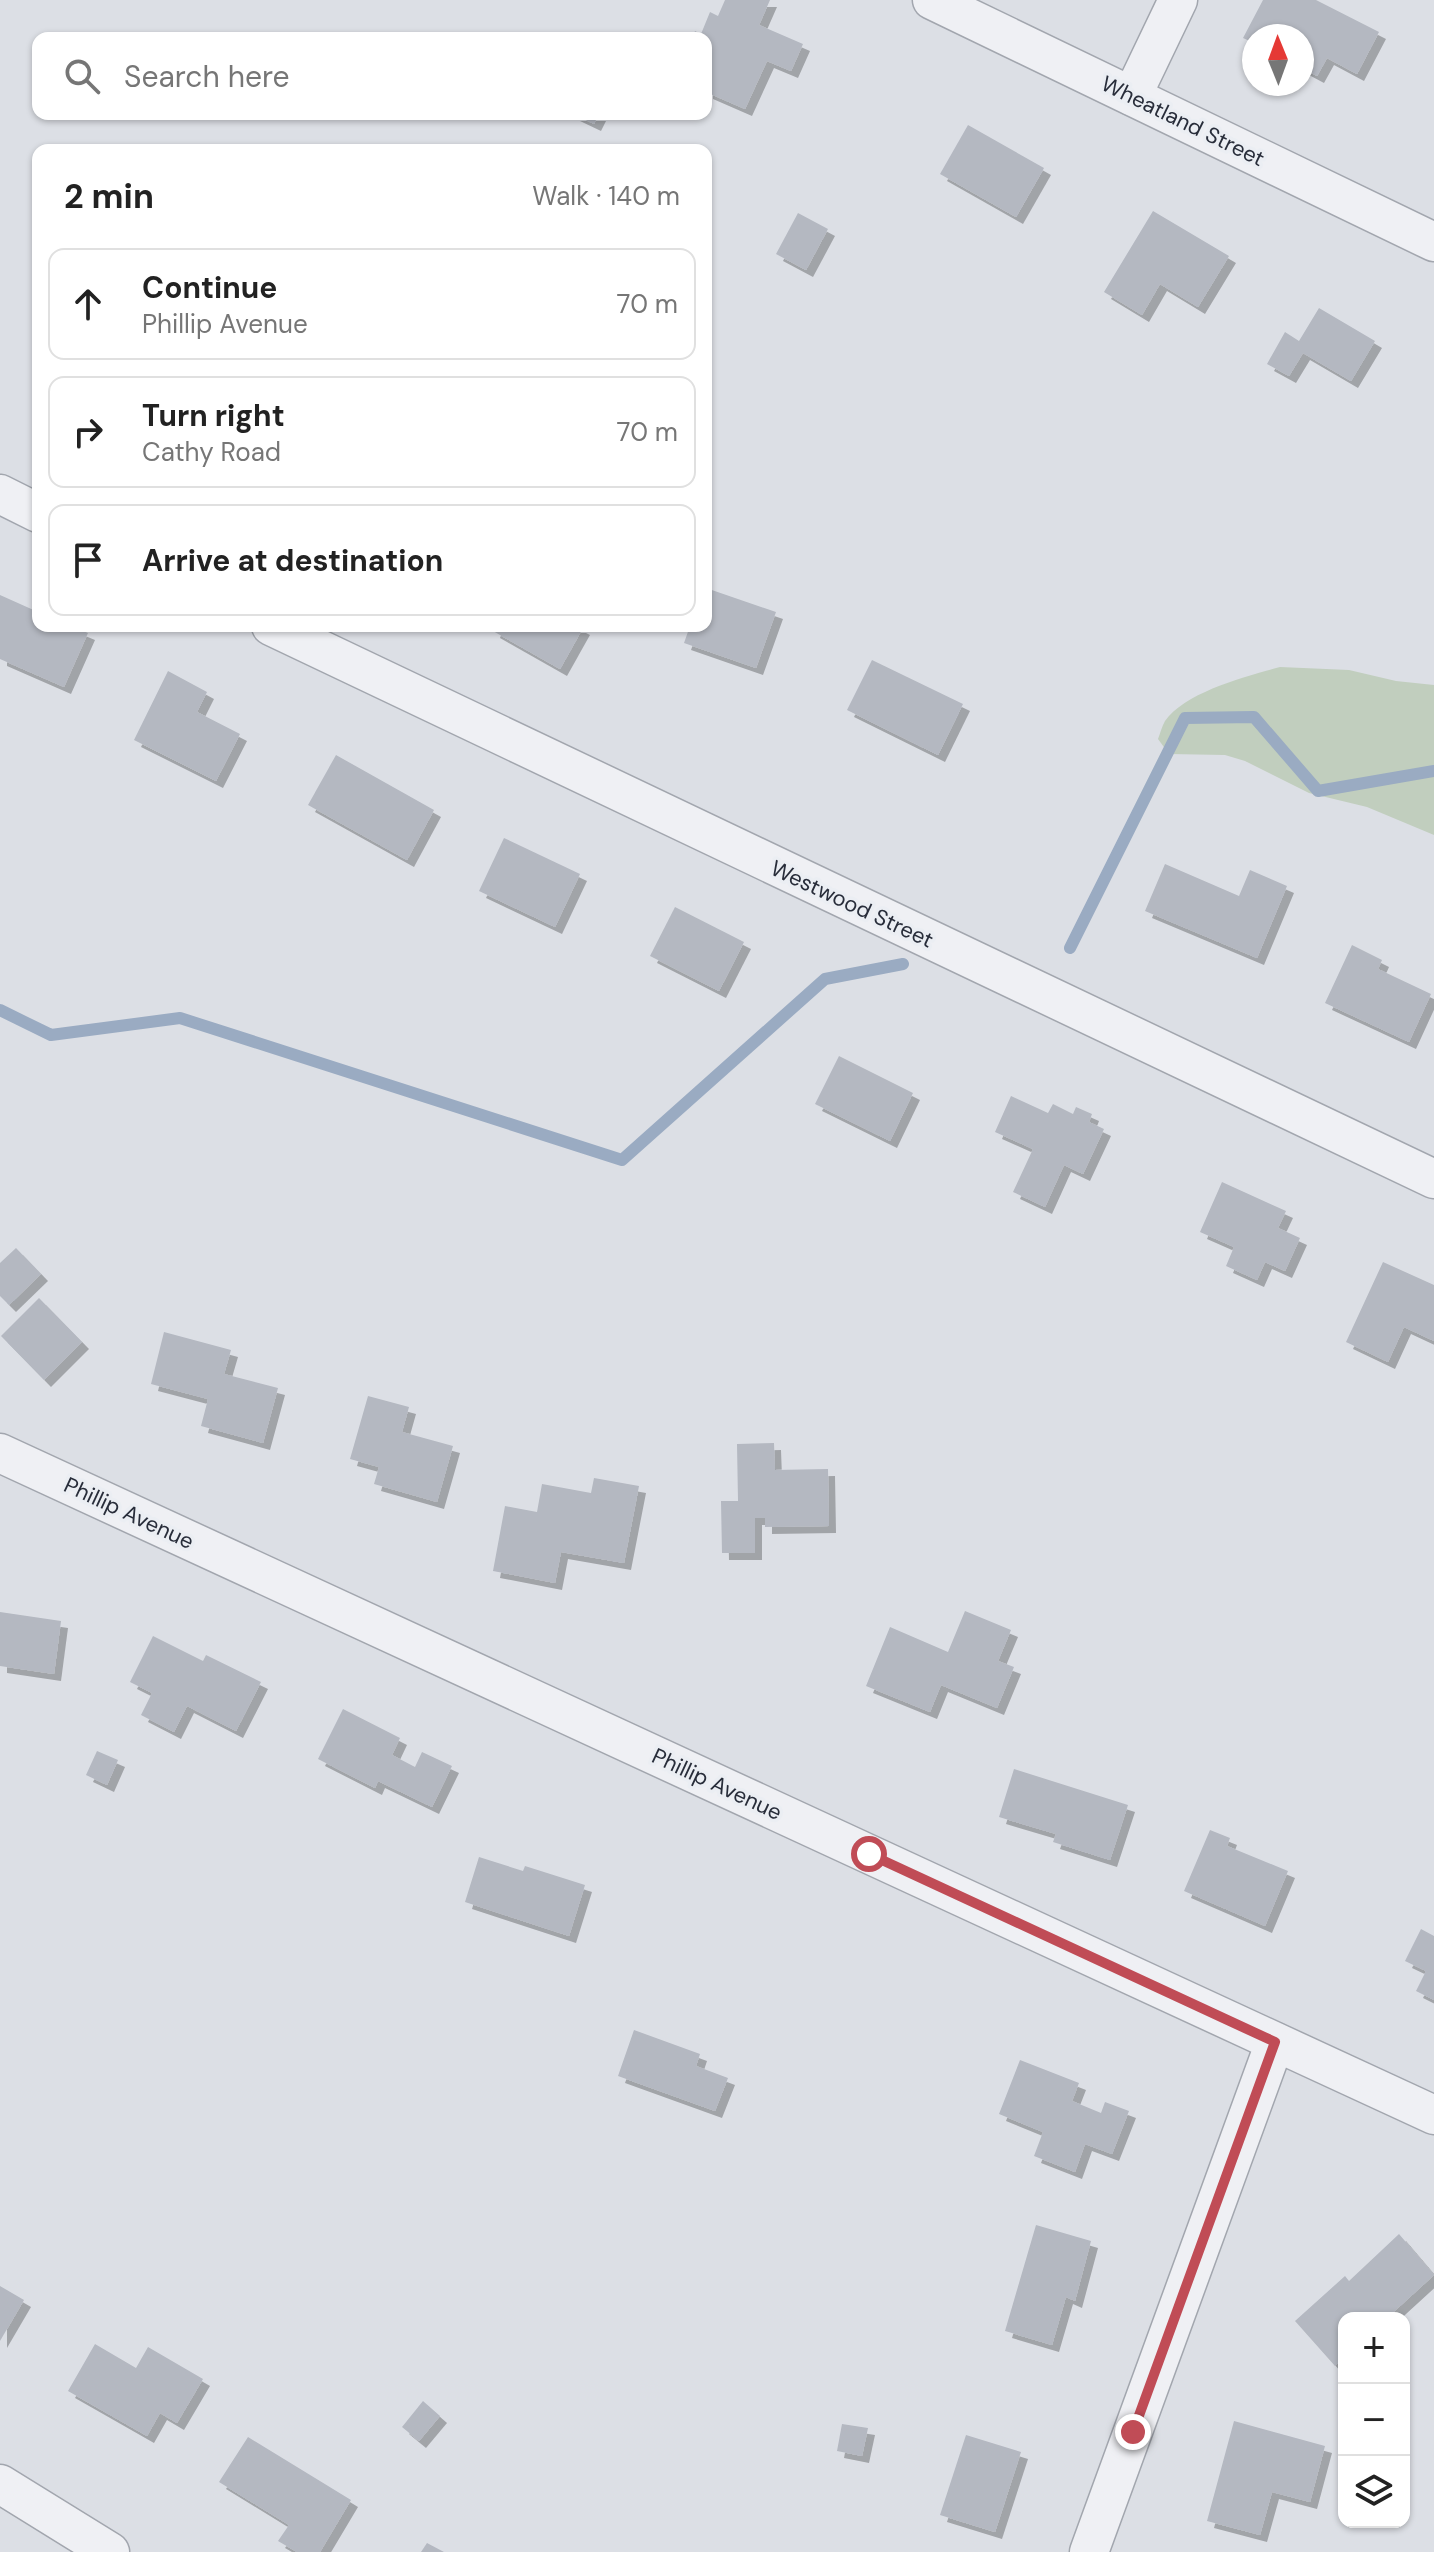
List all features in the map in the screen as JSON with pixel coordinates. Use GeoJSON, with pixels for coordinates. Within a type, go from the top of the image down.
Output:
{"type":"FeatureCollection","features":[{"type":"Feature","properties":{"kind":"street","name":"Wheatland Street"},"geometry":{"type":"LineString","coordinates":[[932,0],[1434,242]]}},
{"type":"Feature","properties":{"kind":"street"},"geometry":{"type":"LineString","coordinates":[[1132,96],[1178,0]]}},
{"type":"Feature","properties":{"kind":"street"},"geometry":{"type":"LineString","coordinates":[[0,494],[32,510]]}},
{"type":"Feature","properties":{"kind":"street","name":"Westwood Street"},"geometry":{"type":"LineString","coordinates":[[283,632],[1434,1179]]}},
{"type":"Feature","properties":{"kind":"street","name":"Phillip Avenue"},"geometry":{"type":"LineString","coordinates":[[0,1453],[1434,2115]]}},
{"type":"Feature","properties":{"kind":"street"},"geometry":{"type":"LineString","coordinates":[[1089,2552],[1275,2042]]}},
{"type":"Feature","properties":{"kind":"street"},"geometry":{"type":"LineString","coordinates":[[0,2484],[110,2552]]}},
{"type":"Feature","properties":{"kind":"green space"},"geometry":{"type":"Polygon","coordinates":[[[1280,667],[1349,670],[1396,681],[1434,685],[1434,835],[1367,807],[1309,793],[1245,761],[1225,755],[1169,754],[1158,739],[1165,721],[1187,702],[1218,686],[1280,667]]]}},
{"type":"Feature","properties":{"kind":"building"},"geometry":{"type":"Polygon","coordinates":[[[725,0],[770,0],[759,25],[803,44],[791,71],[767,61],[745,109],[712,95],[712,32],[702,32],[710,12],[718,16],[725,0]]]}},
{"type":"Feature","properties":{"kind":"building"},"geometry":{"type":"Polygon","coordinates":[[[1263,0],[1316,0],[1379,32],[1357,74],[1327,58],[1317,76],[1314,74],[1314,24],[1250,24],[1263,0]]]}},
{"type":"Feature","properties":{"kind":"building"},"geometry":{"type":"Polygon","coordinates":[[[968,125],[1044,168],[1016,217],[940,174],[968,125]]]}},
{"type":"Feature","properties":{"kind":"building"},"geometry":{"type":"Polygon","coordinates":[[[1153,211],[1229,256],[1198,307],[1160,284],[1142,315],[1104,292],[1153,211]]]}},
{"type":"Feature","properties":{"kind":"building"},"geometry":{"type":"Polygon","coordinates":[[[798,213],[828,229],[806,270],[776,254],[798,213]]]}},
{"type":"Feature","properties":{"kind":"building"},"geometry":{"type":"Polygon","coordinates":[[[1319,308],[1375,341],[1351,381],[1303,353],[1289,376],[1267,364],[1285,332],[1299,341],[1319,308]]]}},
{"type":"Feature","properties":{"kind":"building"},"geometry":{"type":"Polygon","coordinates":[[[712,590],[776,612],[756,668],[684,643],[688,632],[712,632],[712,590]]]}},
{"type":"Feature","properties":{"kind":"building"},"geometry":{"type":"Polygon","coordinates":[[[0,595],[32,609],[32,632],[88,633],[64,687],[0,659],[0,595]]]}},
{"type":"Feature","properties":{"kind":"building"},"geometry":{"type":"Polygon","coordinates":[[[495,632],[581,632],[560,669],[495,632]]]}},
{"type":"Feature","properties":{"kind":"building"},"geometry":{"type":"Polygon","coordinates":[[[872,660],[963,704],[938,755],[847,710],[872,660]]]}},
{"type":"Feature","properties":{"kind":"building"},"geometry":{"type":"Polygon","coordinates":[[[168,671],[207,692],[197,712],[240,734],[216,781],[134,740],[168,671]]]}},
{"type":"Feature","properties":{"kind":"building"},"geometry":{"type":"Polygon","coordinates":[[[336,755],[434,810],[407,860],[308,805],[336,755]]]}},
{"type":"Feature","properties":{"kind":"building"},"geometry":{"type":"Polygon","coordinates":[[[504,838],[580,874],[555,927],[479,891],[504,838]]]}},
{"type":"Feature","properties":{"kind":"building"},"geometry":{"type":"Polygon","coordinates":[[[1165,864],[1239,896],[1250,870],[1287,886],[1257,958],[1145,911],[1165,864]]]}},
{"type":"Feature","properties":{"kind":"building"},"geometry":{"type":"Polygon","coordinates":[[[675,907],[744,942],[719,991],[650,956],[675,907]]]}},
{"type":"Feature","properties":{"kind":"building"},"geometry":{"type":"Polygon","coordinates":[[[1352,945],[1382,960],[1378,969],[1431,994],[1409,1042],[1325,1003],[1352,945]]]}},
{"type":"Feature","properties":{"kind":"building"},"geometry":{"type":"Polygon","coordinates":[[[839,1056],[913,1093],[890,1141],[815,1104],[839,1056]]]}},
{"type":"Feature","properties":{"kind":"building"},"geometry":{"type":"Polygon","coordinates":[[[1011,1096],[1048,1113],[1053,1104],[1073,1114],[1076,1107],[1092,1114],[1089,1122],[1104,1129],[1083,1174],[1064,1165],[1045,1207],[1013,1192],[1033,1149],[995,1132],[1011,1096]]]}},
{"type":"Feature","properties":{"kind":"building"},"geometry":{"type":"Polygon","coordinates":[[[1222,1182],[1286,1211],[1278,1228],[1300,1238],[1285,1271],[1265,1262],[1257,1280],[1226,1266],[1234,1247],[1200,1232],[1222,1182]]]}},
{"type":"Feature","properties":{"kind":"building"},"geometry":{"type":"Polygon","coordinates":[[[16,1248],[41,1274],[9,1305],[0,1296],[0,1263],[16,1248]]]}},
{"type":"Feature","properties":{"kind":"building"},"geometry":{"type":"Polygon","coordinates":[[[1383,1262],[1434,1285],[1434,1341],[1404,1327],[1388,1362],[1346,1342],[1383,1262]]]}},
{"type":"Feature","properties":{"kind":"building"},"geometry":{"type":"Polygon","coordinates":[[[39,1298],[82,1342],[44,1380],[1,1336],[39,1298]]]}},
{"type":"Feature","properties":{"kind":"building"},"geometry":{"type":"Polygon","coordinates":[[[164,1332],[231,1350],[224,1374],[278,1388],[263,1443],[201,1426],[208,1399],[151,1384],[164,1332]]]}},
{"type":"Feature","properties":{"kind":"building"},"geometry":{"type":"Polygon","coordinates":[[[368,1396],[409,1407],[402,1432],[453,1446],[437,1502],[374,1484],[379,1467],[350,1459],[368,1396]]]}},
{"type":"Feature","properties":{"kind":"building"},"geometry":{"type":"Polygon","coordinates":[[[774,1443],[775,1470],[828,1469],[829,1526],[765,1527],[765,1518],[755,1518],[755,1553],[722,1553],[721,1501],[738,1501],[737,1444],[774,1443]]]}},
{"type":"Feature","properties":{"kind":"building"},"geometry":{"type":"Polygon","coordinates":[[[594,1478],[639,1486],[624,1563],[561,1552],[555,1583],[493,1571],[505,1506],[537,1512],[542,1484],[591,1493],[594,1478]]]}},
{"type":"Feature","properties":{"kind":"building"},"geometry":{"type":"Polygon","coordinates":[[[965,1611],[1011,1630],[998,1661],[1014,1667],[997,1708],[941,1685],[930,1712],[866,1686],[890,1627],[948,1652],[965,1611]]]}},
{"type":"Feature","properties":{"kind":"building"},"geometry":{"type":"Polygon","coordinates":[[[0,1612],[61,1621],[54,1674],[0,1666],[0,1612]]]}},
{"type":"Feature","properties":{"kind":"building"},"geometry":{"type":"Polygon","coordinates":[[[153,1636],[203,1661],[206,1655],[261,1682],[236,1731],[187,1706],[174,1732],[141,1715],[152,1693],[130,1682],[153,1636]]]}},
{"type":"Feature","properties":{"kind":"building"},"geometry":{"type":"Polygon","coordinates":[[[343,1709],[400,1738],[392,1755],[415,1767],[422,1752],[452,1766],[432,1807],[378,1781],[375,1788],[318,1759],[343,1709]]]}},
{"type":"Feature","properties":{"kind":"building"},"geometry":{"type":"Polygon","coordinates":[[[97,1751],[118,1760],[107,1785],[86,1775],[97,1751]]]}},
{"type":"Feature","properties":{"kind":"building"},"geometry":{"type":"Polygon","coordinates":[[[1014,1769],[1128,1805],[1110,1860],[1053,1842],[1056,1834],[999,1817],[1014,1769]]]}},
{"type":"Feature","properties":{"kind":"building"},"geometry":{"type":"Polygon","coordinates":[[[1210,1830],[1230,1838],[1227,1846],[1288,1871],[1265,1926],[1184,1891],[1210,1830]]]}},
{"type":"Feature","properties":{"kind":"building"},"geometry":{"type":"Polygon","coordinates":[[[479,1857],[523,1871],[525,1866],[585,1885],[569,1936],[465,1902],[479,1857]]]}},
{"type":"Feature","properties":{"kind":"building"},"geometry":{"type":"Polygon","coordinates":[[[1421,1929],[1434,1936],[1434,2000],[1416,1991],[1426,1971],[1405,1961],[1421,1929]]]}},
{"type":"Feature","properties":{"kind":"building"},"geometry":{"type":"Polygon","coordinates":[[[634,2030],[700,2054],[696,2066],[728,2078],[715,2111],[618,2076],[634,2030]]]}},
{"type":"Feature","properties":{"kind":"building"},"geometry":{"type":"Polygon","coordinates":[[[1020,2060],[1079,2083],[1072,2101],[1101,2113],[1105,2102],[1129,2111],[1112,2154],[1085,2144],[1075,2172],[1034,2156],[1043,2132],[999,2114],[1020,2060]]]}},
{"type":"Feature","properties":{"kind":"building"},"geometry":{"type":"Polygon","coordinates":[[[1036,2225],[1091,2241],[1075,2301],[1066,2297],[1052,2345],[1005,2331],[1036,2225]]]}},
{"type":"Feature","properties":{"kind":"building"},"geometry":{"type":"Polygon","coordinates":[[[1399,2234],[1434,2275],[1394,2312],[1338,2312],[1338,2363],[1335,2366],[1295,2321],[1345,2276],[1349,2281],[1399,2234]]]}},
{"type":"Feature","properties":{"kind":"building"},"geometry":{"type":"Polygon","coordinates":[[[0,2286],[24,2300],[0,2341],[0,2286]]]}},
{"type":"Feature","properties":{"kind":"building"},"geometry":{"type":"Polygon","coordinates":[[[95,2344],[136,2368],[148,2347],[203,2379],[177,2423],[160,2413],[147,2436],[68,2391],[95,2344]]]}},
{"type":"Feature","properties":{"kind":"building"},"geometry":{"type":"Polygon","coordinates":[[[423,2401],[440,2416],[419,2441],[402,2427],[423,2401]]]}},
{"type":"Feature","properties":{"kind":"building"},"geometry":{"type":"Polygon","coordinates":[[[1234,2421],[1325,2446],[1310,2502],[1272,2492],[1260,2535],[1207,2521],[1234,2421]]]}},
{"type":"Feature","properties":{"kind":"building"},"geometry":{"type":"Polygon","coordinates":[[[842,2424],[868,2428],[862,2456],[837,2451],[842,2424]]]}},
{"type":"Feature","properties":{"kind":"building"},"geometry":{"type":"Polygon","coordinates":[[[966,2435],[1021,2452],[995,2532],[940,2515],[966,2435]]]}},
{"type":"Feature","properties":{"kind":"building"},"geometry":{"type":"Polygon","coordinates":[[[248,2437],[351,2500],[320,2552],[297,2552],[278,2541],[289,2525],[219,2482],[248,2437]]]}},
{"type":"Feature","properties":{"kind":"building"},"geometry":{"type":"Polygon","coordinates":[[[427,2543],[444,2552],[421,2552],[427,2543]]]}},
{"type":"Feature","properties":{"kind":"waterway"},"geometry":{"type":"LineString","coordinates":[[1070,948],[1185,718],[1254,717],[1318,791],[1434,771]]}},
{"type":"Feature","properties":{"kind":"waterway"},"geometry":{"type":"LineString","coordinates":[[0,1010],[51,1035],[180,1018],[622,1160],[825,979],[903,964]]}},
{"type":"Feature","properties":{"kind":"route"},"geometry":{"type":"LineString","coordinates":[[869,1854],[1275,2042],[1133,2432]]}}]}
